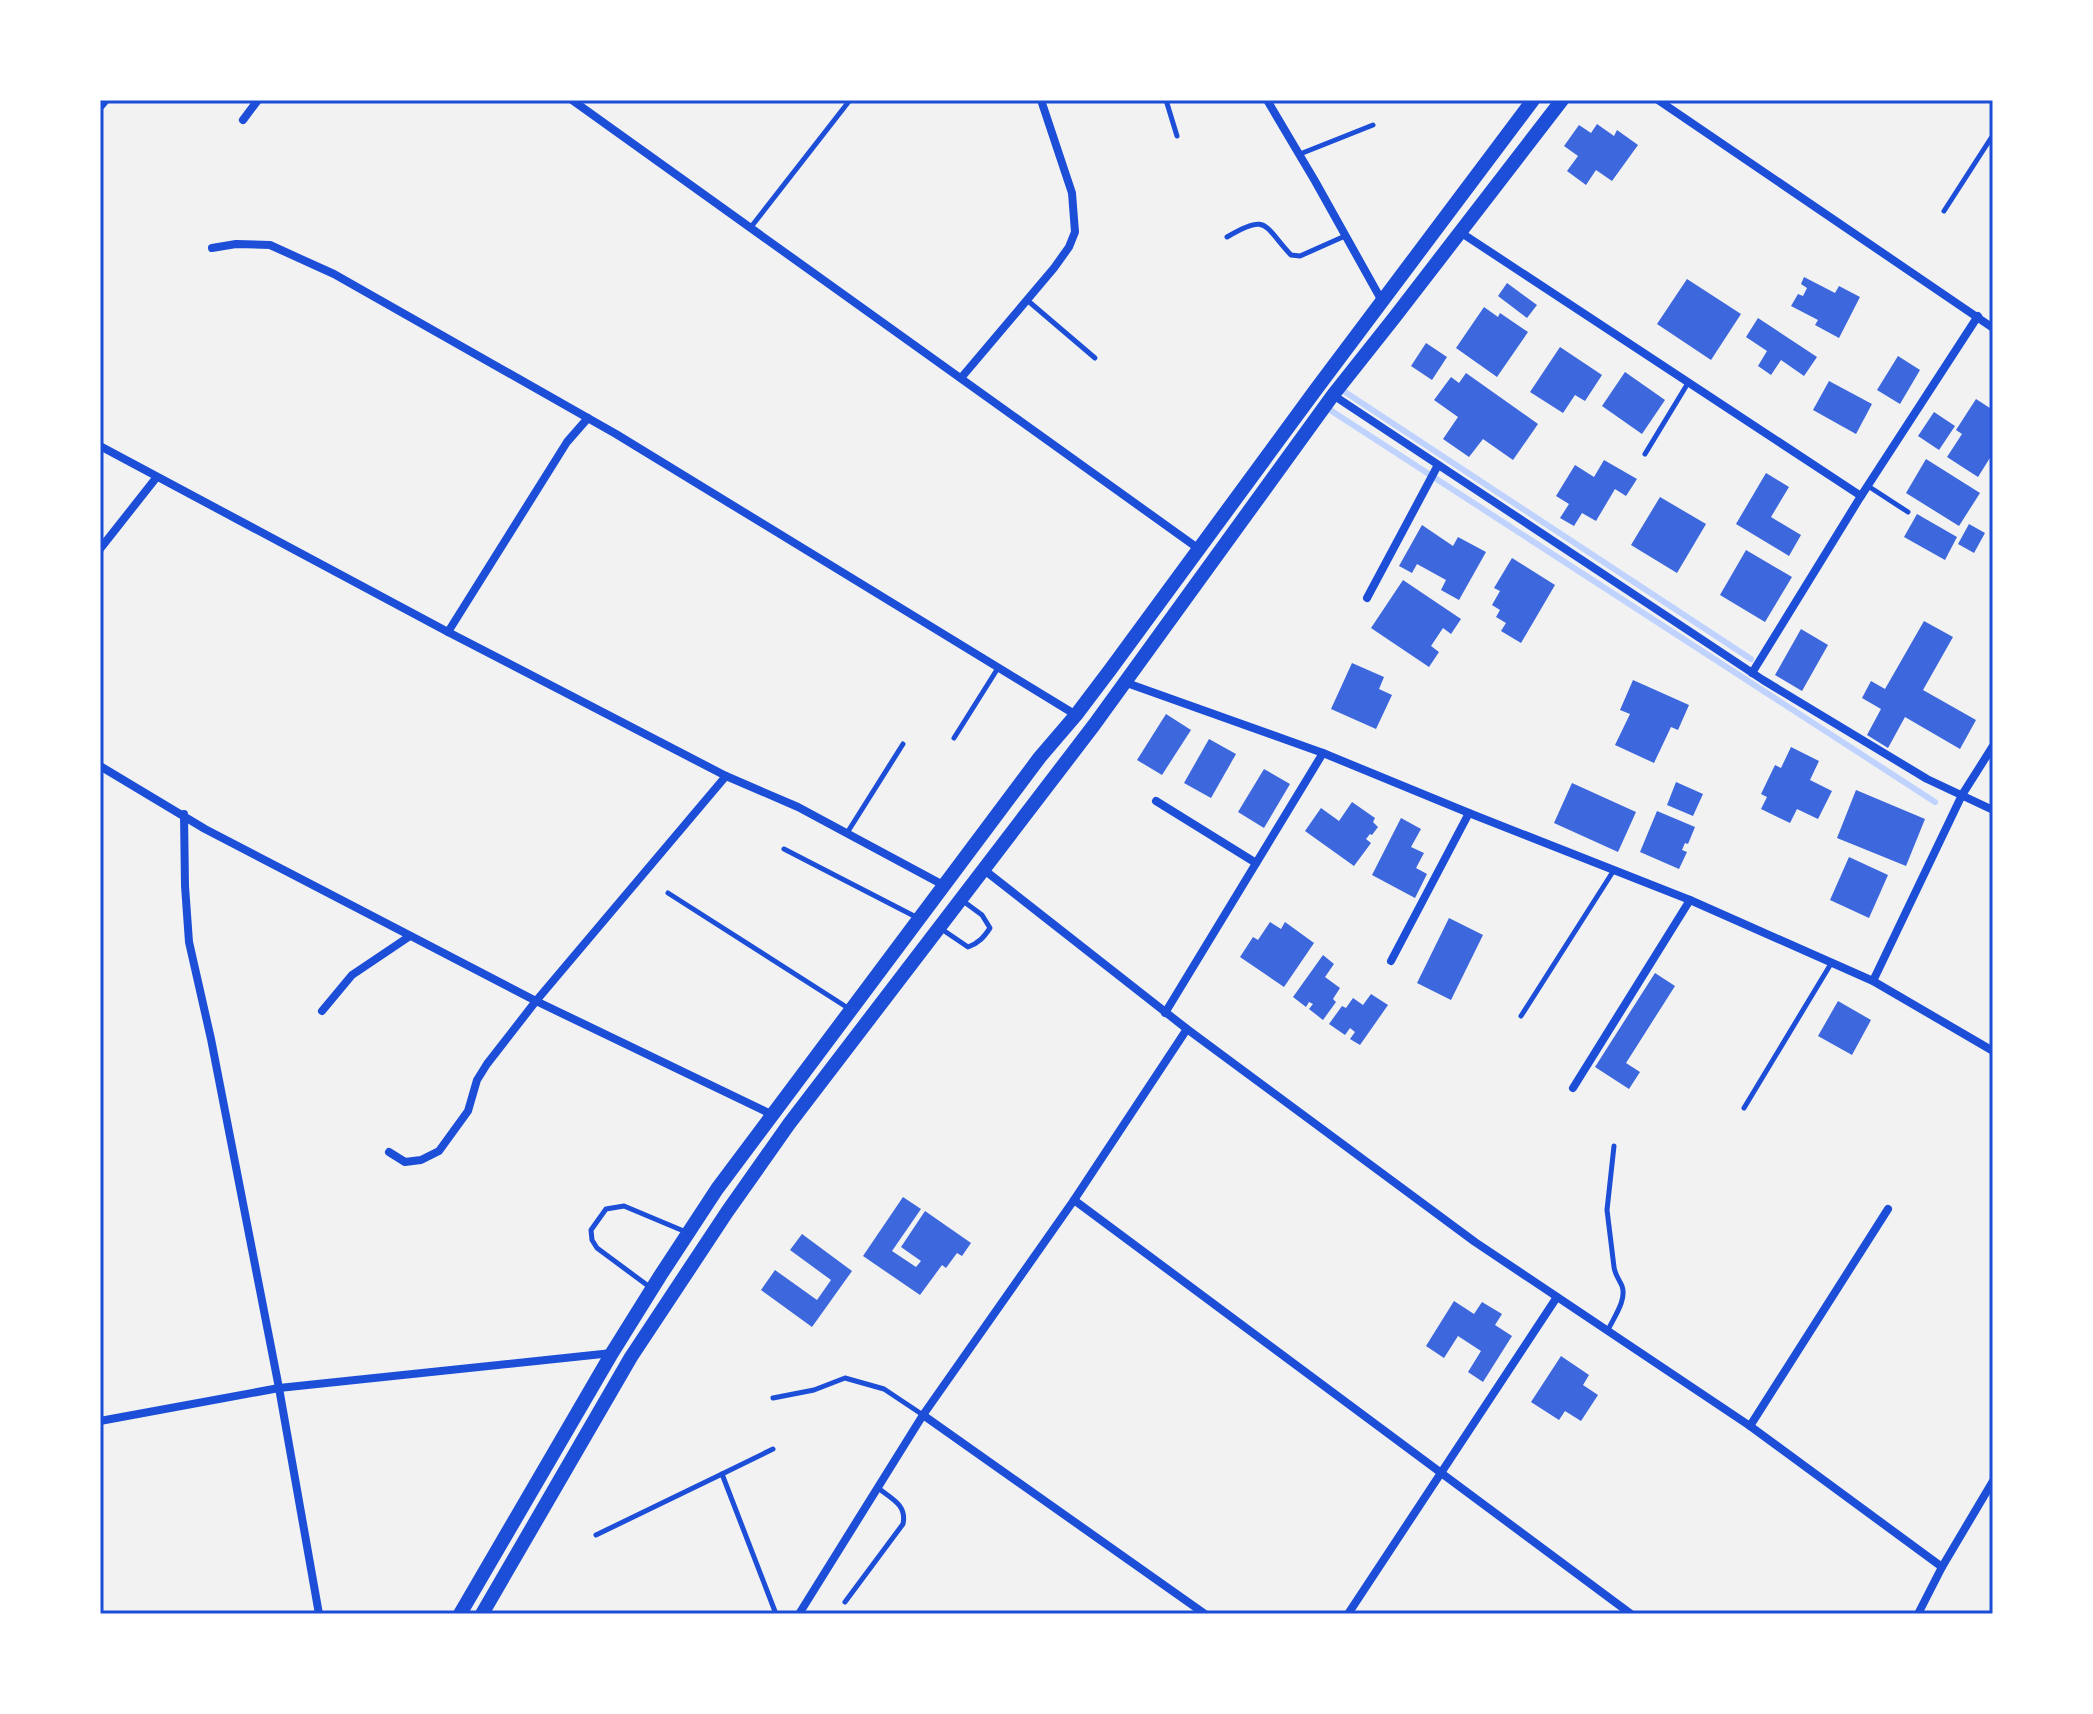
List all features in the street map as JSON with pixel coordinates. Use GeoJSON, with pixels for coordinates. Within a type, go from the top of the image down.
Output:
{"type":"FeatureCollection","features":[{"type":"Feature","properties":{"kind":"main road"},"geometry":{"type":"LineString","coordinates":[[460,1614],[612,1353],[717,1189],[1040,757],[1076,715],[1533,100]]}},
{"type":"Feature","properties":{"kind":"main road"},"geometry":{"type":"LineString","coordinates":[[482,1614],[591,1422],[669,1297],[789,1124],[1058,771],[1333,395],[1562,100]]}},
{"type":"Feature","properties":{"kind":"main road"},"geometry":{"type":"LineString","coordinates":[[1040,757],[1058,771]]}},
{"type":"Feature","properties":{"kind":"main road"},"geometry":{"type":"LineString","coordinates":[[482,1574],[498,1584]]}},
{"type":"Feature","properties":{"kind":"street"},"geometry":{"type":"LineString","coordinates":[[100,107],[106,100]]}},
{"type":"Feature","properties":{"kind":"street"},"geometry":{"type":"LineString","coordinates":[[243,120],[258,100]]}},
{"type":"Feature","properties":{"kind":"street"},"geometry":{"type":"LineString","coordinates":[[961,378],[1054,268],[1075,232],[1072,193],[1041,100]]}},
{"type":"Feature","properties":{"kind":"street"},"geometry":{"type":"LineString","coordinates":[[1267,100],[1382,301]]}},
{"type":"Feature","properties":{"kind":"street"},"geometry":{"type":"LineString","coordinates":[[1658,100],[1993,328]]}},
{"type":"Feature","properties":{"kind":"street"},"geometry":{"type":"LineString","coordinates":[[577,102],[1199,549]]}},
{"type":"Feature","properties":{"kind":"street"},"geometry":{"type":"LineString","coordinates":[[1460,231],[1861,496]]}},
{"type":"Feature","properties":{"kind":"street"},"geometry":{"type":"LineString","coordinates":[[212,248],[236,244],[270,245],[334,274],[588,418],[1076,715]]}},
{"type":"Feature","properties":{"kind":"street"},"geometry":{"type":"LineString","coordinates":[[1752,673],[1861,496],[1978,316]]}},
{"type":"Feature","properties":{"kind":"street"},"geometry":{"type":"LineString","coordinates":[[1333,395],[1752,673],[1927,779],[1993,810]]}},
{"type":"Feature","properties":{"kind":"street"},"geometry":{"type":"LineString","coordinates":[[448,632],[567,442],[588,418]]}},
{"type":"Feature","properties":{"kind":"street"},"geometry":{"type":"LineString","coordinates":[[100,446],[448,632],[726,776],[798,807],[945,886]]}},
{"type":"Feature","properties":{"kind":"street"},"geometry":{"type":"LineString","coordinates":[[1367,598],[1438,465]]}},
{"type":"Feature","properties":{"kind":"street"},"geometry":{"type":"LineString","coordinates":[[100,549],[156,478]]}},
{"type":"Feature","properties":{"kind":"street"},"geometry":{"type":"LineString","coordinates":[[1124,682],[1323,753],[1690,900],[1873,981],[1993,1051]]}},
{"type":"Feature","properties":{"kind":"street"},"geometry":{"type":"LineString","coordinates":[[1873,981],[1962,795],[1993,746]]}},
{"type":"Feature","properties":{"kind":"street"},"geometry":{"type":"LineString","coordinates":[[1165,1013],[1323,753]]}},
{"type":"Feature","properties":{"kind":"street"},"geometry":{"type":"LineString","coordinates":[[100,766],[205,829],[410,936],[536,1001],[774,1116]]}},
{"type":"Feature","properties":{"kind":"street"},"geometry":{"type":"LineString","coordinates":[[389,1152],[405,1162],[421,1160],[439,1151],[468,1111],[477,1080],[487,1064],[536,1001],[726,776]]}},
{"type":"Feature","properties":{"kind":"street"},"geometry":{"type":"LineString","coordinates":[[1156,801],[1256,863]]}},
{"type":"Feature","properties":{"kind":"street"},"geometry":{"type":"LineString","coordinates":[[1391,961],[1469,813]]}},
{"type":"Feature","properties":{"kind":"street"},"geometry":{"type":"LineString","coordinates":[[184,814],[189,942],[279,1388],[319,1614]]}},
{"type":"Feature","properties":{"kind":"street"},"geometry":{"type":"LineString","coordinates":[[983,869],[1165,1013],[1475,1242],[1750,1426],[1942,1567]]}},
{"type":"Feature","properties":{"kind":"street"},"geometry":{"type":"LineString","coordinates":[[1573,1088],[1690,900]]}},
{"type":"Feature","properties":{"kind":"street"},"geometry":{"type":"LineString","coordinates":[[322,1011],[352,975],[410,936]]}},
{"type":"Feature","properties":{"kind":"street"},"geometry":{"type":"LineString","coordinates":[[799,1614],[923,1415],[1074,1200],[1187,1029]]}},
{"type":"Feature","properties":{"kind":"street"},"geometry":{"type":"LineString","coordinates":[[1074,1200],[1631,1614]]}},
{"type":"Feature","properties":{"kind":"street"},"geometry":{"type":"LineString","coordinates":[[1750,1426],[1888,1209]]}},
{"type":"Feature","properties":{"kind":"street"},"geometry":{"type":"LineString","coordinates":[[1348,1614],[1557,1297]]}},
{"type":"Feature","properties":{"kind":"street"},"geometry":{"type":"LineString","coordinates":[[100,1421],[279,1388],[612,1353]]}},
{"type":"Feature","properties":{"kind":"street"},"geometry":{"type":"LineString","coordinates":[[923,1415],[1205,1614]]}},
{"type":"Feature","properties":{"kind":"street"},"geometry":{"type":"LineString","coordinates":[[1918,1614],[1993,1481]]}},
{"type":"Feature","properties":{"kind":"lane"},"geometry":{"type":"LineString","coordinates":[[750,228],[850,100]]}},
{"type":"Feature","properties":{"kind":"lane"},"geometry":{"type":"LineString","coordinates":[[1166,100],[1177,136]]}},
{"type":"Feature","properties":{"kind":"lane"},"geometry":{"type":"LineString","coordinates":[[1299,155],[1373,125]]}},
{"type":"Feature","properties":{"kind":"lane"},"geometry":{"type":"LineString","coordinates":[[1944,211],[1993,135]]}},
{"type":"Feature","properties":{"kind":"lane"},"geometry":{"type":"LineString","coordinates":[[1227,237],[1248,224],[1259,223],[1267,226],[1291,255],[1300,256],[1346,236]]}},
{"type":"Feature","properties":{"kind":"lane"},"geometry":{"type":"LineString","coordinates":[[1027,300],[1095,358]]}},
{"type":"Feature","properties":{"kind":"lane"},"geometry":{"type":"LineString","coordinates":[[1645,454],[1689,382]]}},
{"type":"Feature","properties":{"kind":"lane"},"geometry":{"type":"LineString","coordinates":[[1868,486],[1908,512]]}},
{"type":"Feature","properties":{"kind":"lane"},"geometry":{"type":"LineString","coordinates":[[954,738],[998,667]]}},
{"type":"Feature","properties":{"kind":"lane"},"geometry":{"type":"LineString","coordinates":[[847,833],[903,744]]}},
{"type":"Feature","properties":{"kind":"lane"},"geometry":{"type":"LineString","coordinates":[[784,849],[921,919]]}},
{"type":"Feature","properties":{"kind":"lane"},"geometry":{"type":"LineString","coordinates":[[1521,1016],[1614,870]]}},
{"type":"Feature","properties":{"kind":"lane"},"geometry":{"type":"LineString","coordinates":[[668,893],[852,1011]]}},
{"type":"Feature","properties":{"kind":"lane"},"geometry":{"type":"LineString","coordinates":[[939,927],[968,947],[983,938],[990,928],[987,921],[960,899]]}},
{"type":"Feature","properties":{"kind":"lane"},"geometry":{"type":"LineString","coordinates":[[1744,1108],[1832,962]]}},
{"type":"Feature","properties":{"kind":"lane"},"geometry":{"type":"LineString","coordinates":[[1607,1331],[1623,1296],[1623,1287],[1615,1275],[1607,1210],[1614,1146]]}},
{"type":"Feature","properties":{"kind":"lane"},"geometry":{"type":"LineString","coordinates":[[652,1288],[597,1248],[591,1230],[606,1209],[624,1206],[688,1233]]}},
{"type":"Feature","properties":{"kind":"lane"},"geometry":{"type":"LineString","coordinates":[[773,1398],[814,1390],[845,1378],[884,1389],[923,1415]]}},
{"type":"Feature","properties":{"kind":"lane"},"geometry":{"type":"LineString","coordinates":[[596,1535],[773,1449]]}},
{"type":"Feature","properties":{"kind":"lane"},"geometry":{"type":"LineString","coordinates":[[722,1474],[776,1614]]}},
{"type":"Feature","properties":{"kind":"lane"},"geometry":{"type":"LineString","coordinates":[[845,1602],[903,1524],[905,1514],[901,1507],[878,1488]]}},
{"type":"Feature","properties":{"kind":"building"},"geometry":{"type":"Polygon","coordinates":[[[1597,124],[1614,136],[1617,130],[1638,145],[1612,181],[1596,170],[1586,185],[1567,171],[1578,156],[1564,146],[1579,125],[1591,133],[1597,124]]]}},
{"type":"Feature","properties":{"kind":"building"},"geometry":{"type":"Polygon","coordinates":[[[1804,277],[1835,293],[1839,286],[1860,297],[1839,338],[1815,325],[1818,320],[1791,306],[1798,294],[1803,296],[1807,288],[1801,284],[1804,277]]]}},
{"type":"Feature","properties":{"kind":"building"},"geometry":{"type":"Polygon","coordinates":[[[1687,279],[1741,314],[1711,360],[1657,324],[1687,279]]]}},
{"type":"Feature","properties":{"kind":"building"},"geometry":{"type":"Polygon","coordinates":[[[1507,283],[1537,305],[1527,318],[1498,296],[1507,283]]]}},
{"type":"Feature","properties":{"kind":"building"},"geometry":{"type":"Polygon","coordinates":[[[1484,307],[1498,317],[1500,313],[1528,332],[1497,377],[1456,348],[1484,307]]]}},
{"type":"Feature","properties":{"kind":"building"},"geometry":{"type":"Polygon","coordinates":[[[1758,318],[1817,357],[1804,376],[1781,360],[1771,375],[1758,366],[1767,351],[1746,337],[1758,318]]]}},
{"type":"Feature","properties":{"kind":"building"},"geometry":{"type":"Polygon","coordinates":[[[1426,343],[1447,357],[1432,380],[1411,366],[1426,343]]]}},
{"type":"Feature","properties":{"kind":"building"},"geometry":{"type":"Polygon","coordinates":[[[1560,347],[1602,375],[1585,401],[1575,395],[1563,413],[1530,392],[1560,347]]]}},
{"type":"Feature","properties":{"kind":"building"},"geometry":{"type":"Polygon","coordinates":[[[1898,356],[1920,370],[1900,404],[1877,390],[1898,356]]]}},
{"type":"Feature","properties":{"kind":"building"},"geometry":{"type":"Polygon","coordinates":[[[1625,372],[1665,400],[1642,434],[1602,406],[1625,372]]]}},
{"type":"Feature","properties":{"kind":"building"},"geometry":{"type":"Polygon","coordinates":[[[1466,373],[1538,424],[1513,460],[1483,439],[1469,457],[1443,439],[1458,417],[1434,400],[1451,377],[1459,383],[1466,373]]]}},
{"type":"Feature","properties":{"kind":"building"},"geometry":{"type":"Polygon","coordinates":[[[1829,381],[1872,404],[1856,434],[1813,410],[1829,381]]]}},
{"type":"Feature","properties":{"kind":"building"},"geometry":{"type":"Polygon","coordinates":[[[1976,399],[1993,410],[1993,453],[1978,477],[1947,457],[1962,434],[1956,430],[1976,399]]]}},
{"type":"Feature","properties":{"kind":"building"},"geometry":{"type":"Polygon","coordinates":[[[1934,412],[1955,426],[1939,450],[1918,436],[1934,412]]]}},
{"type":"Feature","properties":{"kind":"building"},"geometry":{"type":"Polygon","coordinates":[[[1926,459],[1980,493],[1959,526],[1906,493],[1926,459]]]}},
{"type":"Feature","properties":{"kind":"building"},"geometry":{"type":"Polygon","coordinates":[[[1604,460],[1637,479],[1626,496],[1615,489],[1596,521],[1582,513],[1574,526],[1560,518],[1569,504],[1556,496],[1575,465],[1594,477],[1604,460]]]}},
{"type":"Feature","properties":{"kind":"building"},"geometry":{"type":"Polygon","coordinates":[[[1766,473],[1789,487],[1771,517],[1801,535],[1789,556],[1736,524],[1766,473]]]}},
{"type":"Feature","properties":{"kind":"building"},"geometry":{"type":"Polygon","coordinates":[[[1660,497],[1706,524],[1677,573],[1631,545],[1660,497]]]}},
{"type":"Feature","properties":{"kind":"building"},"geometry":{"type":"Polygon","coordinates":[[[1917,514],[1957,537],[1945,560],[1904,537],[1917,514]]]}},
{"type":"Feature","properties":{"kind":"building"},"geometry":{"type":"Polygon","coordinates":[[[1969,524],[1985,533],[1974,553],[1958,544],[1969,524]]]}},
{"type":"Feature","properties":{"kind":"building"},"geometry":{"type":"Polygon","coordinates":[[[1422,525],[1453,546],[1458,537],[1486,552],[1459,600],[1441,590],[1446,580],[1417,564],[1412,573],[1399,566],[1422,525]]]}},
{"type":"Feature","properties":{"kind":"building"},"geometry":{"type":"Polygon","coordinates":[[[1746,550],[1792,577],[1765,622],[1720,595],[1746,550]]]}},
{"type":"Feature","properties":{"kind":"building"},"geometry":{"type":"Polygon","coordinates":[[[1512,558],[1555,585],[1521,643],[1501,631],[1506,623],[1496,617],[1500,610],[1492,605],[1500,591],[1494,588],[1512,558]]]}},
{"type":"Feature","properties":{"kind":"building"},"geometry":{"type":"Polygon","coordinates":[[[1403,580],[1461,619],[1451,634],[1443,628],[1431,646],[1439,652],[1429,667],[1371,628],[1403,580]]]}},
{"type":"Feature","properties":{"kind":"building"},"geometry":{"type":"Polygon","coordinates":[[[1924,621],[1953,637],[1923,690],[1976,720],[1960,749],[1905,717],[1888,748],[1867,735],[1881,709],[1862,698],[1871,681],[1885,689],[1924,621]]]}},
{"type":"Feature","properties":{"kind":"building"},"geometry":{"type":"Polygon","coordinates":[[[1801,629],[1828,645],[1802,691],[1775,675],[1801,629]]]}},
{"type":"Feature","properties":{"kind":"building"},"geometry":{"type":"Polygon","coordinates":[[[1352,663],[1384,677],[1379,689],[1392,695],[1376,729],[1331,709],[1352,663]]]}},
{"type":"Feature","properties":{"kind":"building"},"geometry":{"type":"Polygon","coordinates":[[[1633,680],[1689,705],[1678,730],[1671,727],[1654,763],[1615,745],[1630,714],[1620,710],[1633,680]]]}},
{"type":"Feature","properties":{"kind":"building"},"geometry":{"type":"Polygon","coordinates":[[[1166,714],[1191,730],[1162,775],[1137,760],[1166,714]]]}},
{"type":"Feature","properties":{"kind":"building"},"geometry":{"type":"Polygon","coordinates":[[[1209,739],[1236,754],[1211,798],[1184,783],[1209,739]]]}},
{"type":"Feature","properties":{"kind":"building"},"geometry":{"type":"Polygon","coordinates":[[[1791,747],[1819,761],[1810,780],[1832,791],[1818,819],[1797,809],[1790,823],[1761,809],[1767,797],[1761,794],[1775,765],[1781,768],[1791,747]]]}},
{"type":"Feature","properties":{"kind":"building"},"geometry":{"type":"Polygon","coordinates":[[[1264,769],[1290,784],[1264,828],[1238,812],[1264,769]]]}},
{"type":"Feature","properties":{"kind":"building"},"geometry":{"type":"Polygon","coordinates":[[[1676,782],[1703,794],[1693,816],[1667,805],[1676,782]]]}},
{"type":"Feature","properties":{"kind":"building"},"geometry":{"type":"Polygon","coordinates":[[[1572,783],[1636,812],[1618,852],[1554,823],[1572,783]]]}},
{"type":"Feature","properties":{"kind":"building"},"geometry":{"type":"Polygon","coordinates":[[[1856,790],[1925,819],[1906,866],[1837,838],[1856,790]]]}},
{"type":"Feature","properties":{"kind":"building"},"geometry":{"type":"Polygon","coordinates":[[[1352,802],[1375,818],[1373,822],[1378,827],[1366,839],[1371,843],[1354,866],[1305,831],[1321,808],[1339,821],[1352,802]]]}},
{"type":"Feature","properties":{"kind":"building"},"geometry":{"type":"Polygon","coordinates":[[[1657,811],[1695,827],[1682,850],[1687,852],[1679,869],[1640,852],[1657,811]]]}},
{"type":"Feature","properties":{"kind":"building"},"geometry":{"type":"Polygon","coordinates":[[[1401,818],[1421,829],[1411,847],[1424,853],[1416,868],[1427,874],[1415,898],[1372,875],[1401,818]]]}},
{"type":"Feature","properties":{"kind":"building"},"geometry":{"type":"Polygon","coordinates":[[[1849,857],[1888,875],[1869,918],[1830,900],[1849,857]]]}},
{"type":"Feature","properties":{"kind":"building"},"geometry":{"type":"Polygon","coordinates":[[[1449,918],[1483,935],[1451,1000],[1417,983],[1449,918]]]}},
{"type":"Feature","properties":{"kind":"building"},"geometry":{"type":"Polygon","coordinates":[[[1270,922],[1281,929],[1285,922],[1314,943],[1284,987],[1240,957],[1253,937],[1258,940],[1270,922]]]}},
{"type":"Feature","properties":{"kind":"building"},"geometry":{"type":"Polygon","coordinates":[[[1323,955],[1334,964],[1325,977],[1340,988],[1333,999],[1336,1002],[1323,1020],[1309,1009],[1313,1004],[1309,1002],[1306,1007],[1293,997],[1323,955]]]}},
{"type":"Feature","properties":{"kind":"building"},"geometry":{"type":"Polygon","coordinates":[[[1655,973],[1675,986],[1626,1063],[1640,1072],[1629,1089],[1595,1067],[1655,973]]]}},
{"type":"Feature","properties":{"kind":"building"},"geometry":{"type":"Polygon","coordinates":[[[1371,994],[1388,1005],[1360,1045],[1350,1039],[1355,1032],[1350,1028],[1345,1035],[1329,1024],[1342,1006],[1346,1008],[1353,998],[1363,1005],[1371,994]]]}},
{"type":"Feature","properties":{"kind":"building"},"geometry":{"type":"Polygon","coordinates":[[[1838,1001],[1871,1020],[1852,1055],[1818,1036],[1838,1001]]]}},
{"type":"Feature","properties":{"kind":"building"},"geometry":{"type":"Polygon","coordinates":[[[903,1197],[921,1209],[892,1251],[916,1267],[921,1261],[901,1247],[925,1211],[971,1243],[962,1256],[957,1253],[946,1268],[942,1265],[920,1295],[863,1256],[903,1197]]]}},
{"type":"Feature","properties":{"kind":"building"},"geometry":{"type":"Polygon","coordinates":[[[802,1234],[852,1271],[812,1327],[761,1290],[775,1270],[817,1300],[831,1280],[790,1250],[802,1234]]]}},
{"type":"Feature","properties":{"kind":"building"},"geometry":{"type":"Polygon","coordinates":[[[1454,1301],[1474,1314],[1482,1302],[1502,1314],[1495,1325],[1512,1336],[1483,1382],[1468,1372],[1481,1351],[1458,1336],[1444,1358],[1426,1346],[1454,1301]]]}},
{"type":"Feature","properties":{"kind":"building"},"geometry":{"type":"Polygon","coordinates":[[[1561,1356],[1589,1375],[1583,1385],[1598,1395],[1581,1421],[1565,1411],[1559,1420],[1531,1402],[1561,1356]]]}},
{"type":"Feature","properties":{"kind":"waterway"},"geometry":{"type":"LineString","coordinates":[[1345,392],[1751,659]]}},
{"type":"Feature","properties":{"kind":"waterway"},"geometry":{"type":"LineString","coordinates":[[1327,408],[1935,802]]}}]}
